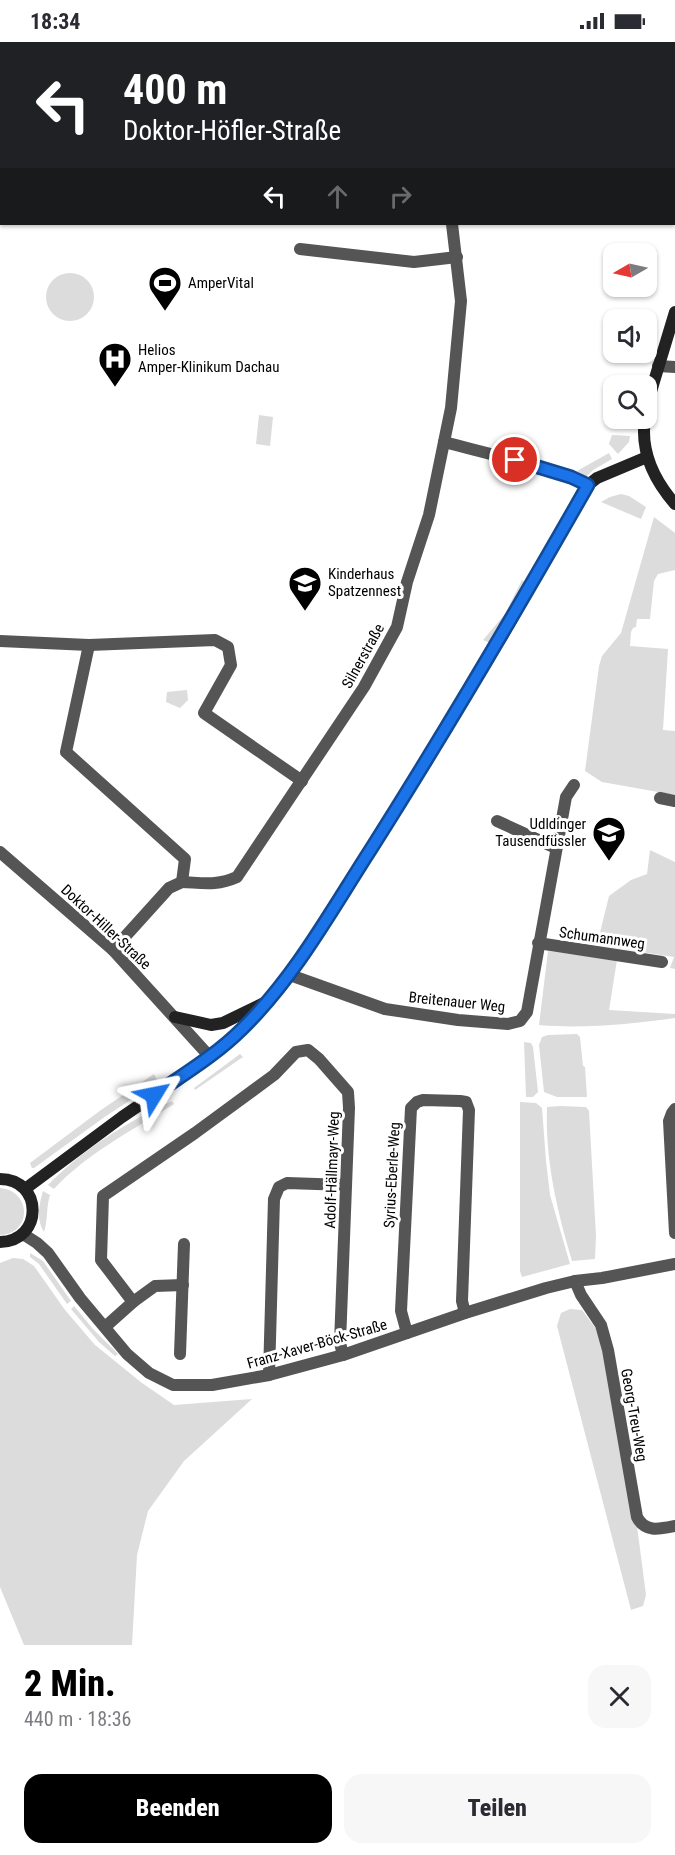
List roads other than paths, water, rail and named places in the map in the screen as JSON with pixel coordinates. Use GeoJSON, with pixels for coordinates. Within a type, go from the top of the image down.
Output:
{"type":"FeatureCollection","features":[{"type":"Feature","properties":{"kind":"main road"},"geometry":{"type":"LineString","coordinates":[[655,375],[675,312]]}},
{"type":"Feature","properties":{"kind":"main road"},"geometry":{"type":"LineString","coordinates":[[644,429],[647,457],[651,470],[675,504]]}},
{"type":"Feature","properties":{"kind":"main road"},"geometry":{"type":"LineString","coordinates":[[25,1189],[122,1117],[210,1057],[268,1002],[290,975],[440,739],[508,626],[588,485],[597,478],[647,457]]}},
{"type":"Feature","properties":{"kind":"main road"},"geometry":{"type":"LineString","coordinates":[[175,1017],[211,1025],[223,1023],[268,1002]]}},
{"type":"Feature","properties":{"kind":"main road"},"geometry":{"type":"LineString","coordinates":[[0,1179],[7,1179],[25,1189],[33,1207],[33,1217],[23,1234],[14,1240],[0,1242]]}},
{"type":"Feature","properties":{"kind":"street","name":"Silnerstraße"},"geometry":{"type":"LineString","coordinates":[[182,882],[215,884],[237,877],[364,687],[397,627],[407,582],[429,515],[451,408],[461,301],[452,225]]}},
{"type":"Feature","properties":{"kind":"street"},"geometry":{"type":"LineString","coordinates":[[300,249],[414,262],[457,257]]}},
{"type":"Feature","properties":{"kind":"street"},"geometry":{"type":"LineString","coordinates":[[658,366],[675,367]]}},
{"type":"Feature","properties":{"kind":"street"},"geometry":{"type":"LineString","coordinates":[[444,442],[515,460],[571,477],[588,485]]}},
{"type":"Feature","properties":{"kind":"street"},"geometry":{"type":"LineString","coordinates":[[0,641],[89,645],[215,640],[228,647],[231,664],[204,713],[302,781]]}},
{"type":"Feature","properties":{"kind":"street"},"geometry":{"type":"LineString","coordinates":[[89,645],[66,752],[185,859],[182,882],[169,888],[113,950]]}},
{"type":"Feature","properties":{"kind":"street","name":"Breitenauer Weg"},"geometry":{"type":"LineString","coordinates":[[290,975],[385,1009],[458,1020],[507,1024],[520,1021],[527,1012],[566,797],[574,785]]}},
{"type":"Feature","properties":{"kind":"street"},"geometry":{"type":"LineString","coordinates":[[660,798],[675,801]]}},
{"type":"Feature","properties":{"kind":"street"},"geometry":{"type":"LineString","coordinates":[[497,821],[556,848]]}},
{"type":"Feature","properties":{"kind":"street","name":"Doktor-Hiller-Straße"},"geometry":{"type":"LineString","coordinates":[[0,852],[113,950],[210,1057]]}},
{"type":"Feature","properties":{"kind":"street","name":"Schumannweg"},"geometry":{"type":"LineString","coordinates":[[538,943],[662,962]]}},
{"type":"Feature","properties":{"kind":"street","name":"Adolf-Hällmayr-Weg"},"geometry":{"type":"LineString","coordinates":[[133,1302],[101,1260],[103,1196],[274,1075],[296,1052],[308,1050],[348,1092],[340,1343],[343,1355]]}},
{"type":"Feature","properties":{"kind":"street","name":"Syrius-Eberle-Weg"},"geometry":{"type":"LineString","coordinates":[[407,1333],[401,1311],[411,1108],[417,1101],[460,1101],[465,1102],[469,1110],[462,1301],[465,1313]]}},
{"type":"Feature","properties":{"kind":"street"},"geometry":{"type":"LineString","coordinates":[[675,1109],[669,1121],[675,1233]]}},
{"type":"Feature","properties":{"kind":"street"},"geometry":{"type":"LineString","coordinates":[[269,1375],[274,1198],[279,1187],[287,1183],[346,1185]]}},
{"type":"Feature","properties":{"kind":"street","name":"Franz-Xaver-Böck-Straße"},"geometry":{"type":"LineString","coordinates":[[23,1234],[48,1253],[80,1298],[127,1354],[149,1373],[172,1385],[212,1385],[269,1375],[343,1355],[546,1288],[675,1264]]}},
{"type":"Feature","properties":{"kind":"street"},"geometry":{"type":"LineString","coordinates":[[180,1354],[184,1244]]}},
{"type":"Feature","properties":{"kind":"street","name":"Georg-Treu-Weg"},"geometry":{"type":"LineString","coordinates":[[575,1281],[581,1295],[601,1325],[608,1350],[637,1518],[641,1525],[648,1529],[675,1526]]}},
{"type":"Feature","properties":{"kind":"street"},"geometry":{"type":"LineString","coordinates":[[105,1327],[155,1286],[183,1285]]}},
{"type":"Feature","properties":{"kind":"place","name":"AmperVital"},"geometry":{"type":"Point","coordinates":[165,312]}},
{"type":"Feature","properties":{"kind":"place","name":"Helios Amper-Klinikum Dachau"},"geometry":{"type":"Point","coordinates":[115,388]}},
{"type":"Feature","properties":{"kind":"place","name":"Kinderhaus Spatzennest"},"geometry":{"type":"Point","coordinates":[305,612]}},
{"type":"Feature","properties":{"kind":"place","name":"Udldinger Tausendfüssler"},"geometry":{"type":"Point","coordinates":[609,862]}}]}
